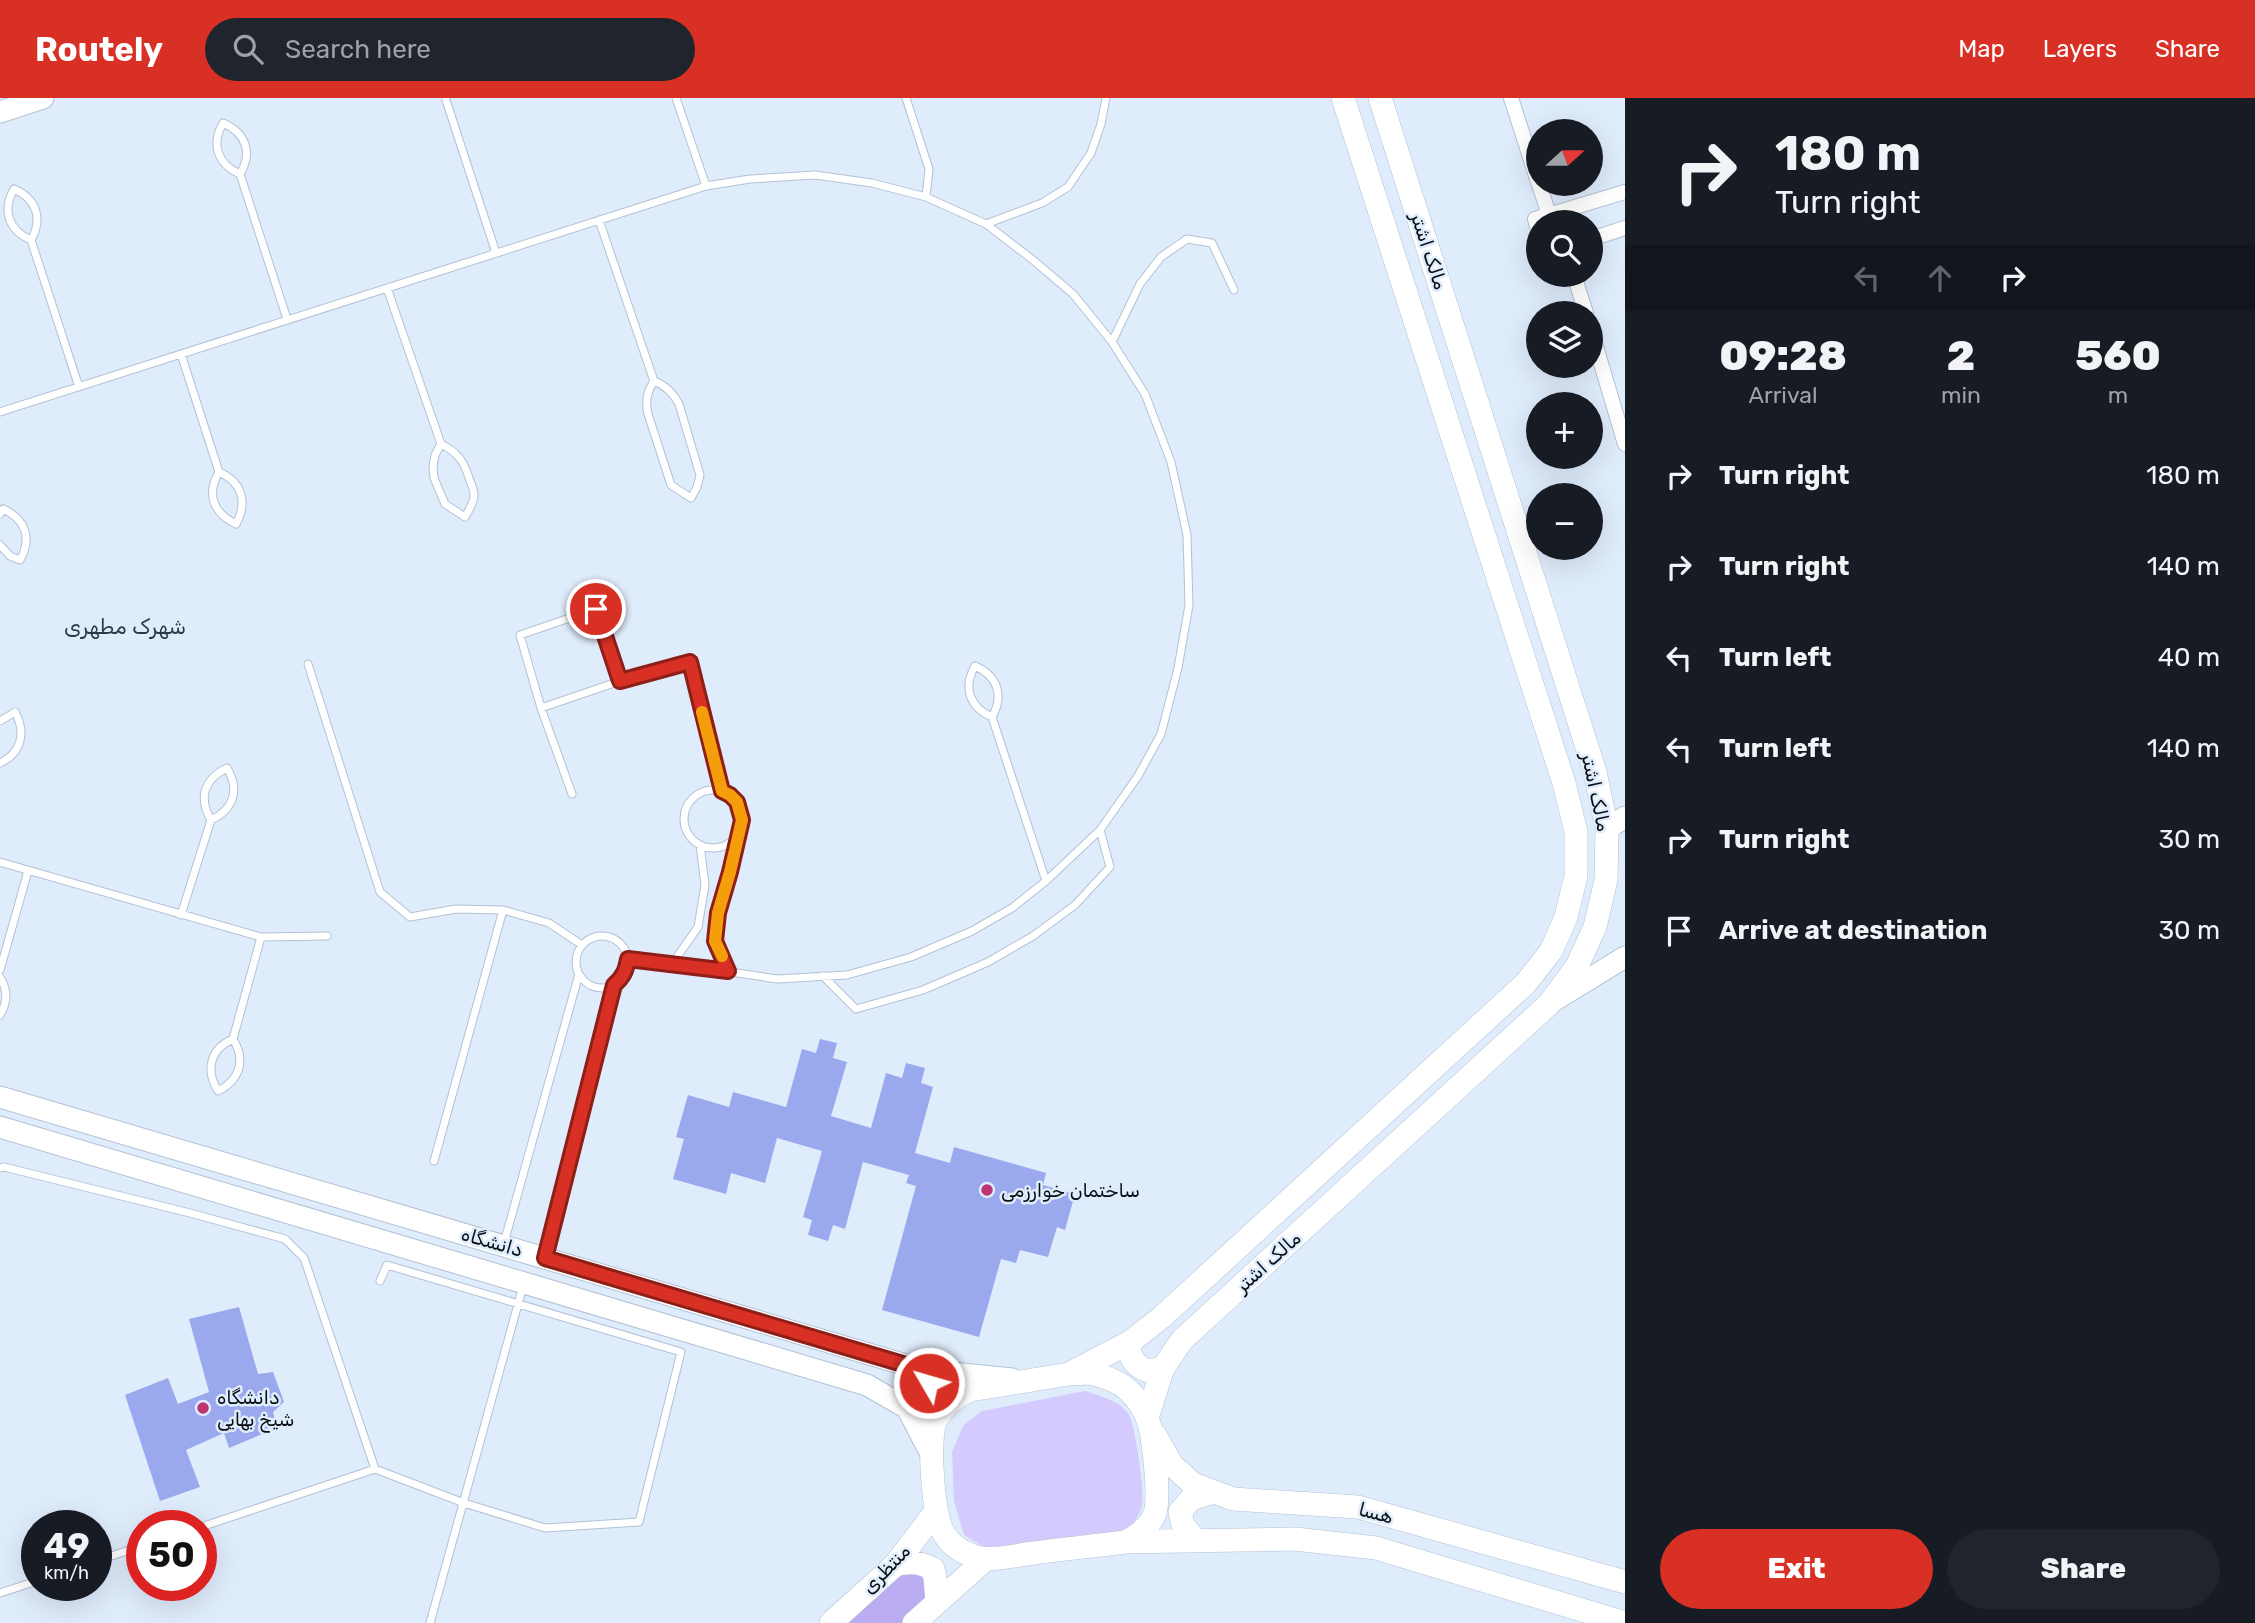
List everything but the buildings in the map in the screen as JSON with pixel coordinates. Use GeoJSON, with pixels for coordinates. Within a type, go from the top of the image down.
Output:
{"type":"FeatureCollection","features":[{"type":"Feature","properties":{"kind":"main road"},"geometry":{"type":"LineString","coordinates":[[0,112],[43,98]]}},
{"type":"Feature","properties":{"kind":"main road","name":"مالک اشتر"},"geometry":{"type":"LineString","coordinates":[[1069,1374],[1130,1342],[1162,1317],[1526,984],[1551,951],[1566,916],[1576,876],[1576,832],[1564,783],[1343,98]]}},
{"type":"Feature","properties":{"kind":"main road","name":"مالک اشتر"},"geometry":{"type":"LineString","coordinates":[[1149,1423],[1163,1368],[1182,1340],[1549,1004],[1577,966],[1595,927],[1616,823],[1595,772],[1380,98]]}},
{"type":"Feature","properties":{"kind":"main road"},"geometry":{"type":"LineString","coordinates":[[1549,1004],[1625,957]]}},
{"type":"Feature","properties":{"kind":"main road","name":"دانشگاه"},"geometry":{"type":"LineString","coordinates":[[0,1097],[923,1370],[1028,1381]]}},
{"type":"Feature","properties":{"kind":"main road","name":"دانشگاه"},"geometry":{"type":"LineString","coordinates":[[0,1127],[867,1385],[907,1408]]}},
{"type":"Feature","properties":{"kind":"main road"},"geometry":{"type":"LineString","coordinates":[[1130,1342],[1129,1349],[1135,1363],[1148,1371],[1163,1368]]}},
{"type":"Feature","properties":{"kind":"main road"},"geometry":{"type":"LineString","coordinates":[[923,1370],[929,1383],[925,1397],[920,1403],[907,1408],[932,1456]]}},
{"type":"Feature","properties":{"kind":"main road"},"geometry":{"type":"LineString","coordinates":[[1090,1373],[1111,1378],[1129,1390],[1143,1407],[1149,1423],[1158,1502],[1147,1527],[1125,1542],[986,1559],[961,1551],[941,1530],[936,1511],[931,1435],[935,1420],[956,1397],[970,1390],[1069,1374],[1090,1373]]}},
{"type":"Feature","properties":{"kind":"main road","name":"هسا"},"geometry":{"type":"LineString","coordinates":[[1149,1423],[1172,1465],[1193,1483],[1233,1499],[1359,1507],[1625,1582]]}},
{"type":"Feature","properties":{"kind":"main road"},"geometry":{"type":"LineString","coordinates":[[1196,1541],[1183,1525],[1180,1512],[1192,1499],[1214,1492]]}},
{"type":"Feature","properties":{"kind":"main road","name":"منتظری"},"geometry":{"type":"LineString","coordinates":[[831,1623],[895,1564],[936,1511]]}},
{"type":"Feature","properties":{"kind":"main road","name":"هسا"},"geometry":{"type":"LineString","coordinates":[[1125,1542],[1295,1539],[1376,1548],[1625,1623]]}},
{"type":"Feature","properties":{"kind":"main road"},"geometry":{"type":"LineString","coordinates":[[914,1623],[986,1559]]}},
{"type":"Feature","properties":{"kind":"main road"},"geometry":{"type":"LineString","coordinates":[[895,1564],[920,1563],[933,1569],[937,1601]]}},
{"type":"Feature","properties":{"kind":"street"},"geometry":{"type":"LineString","coordinates":[[1511,98],[1526,144]]}},
{"type":"Feature","properties":{"kind":"street"},"geometry":{"type":"LineString","coordinates":[[1566,210],[1625,192]]}},
{"type":"Feature","properties":{"kind":"street"},"geometry":{"type":"LineString","coordinates":[[1603,235],[1625,228]]}},
{"type":"Feature","properties":{"kind":"street"},"geometry":{"type":"LineString","coordinates":[[1603,370],[1625,444]]}},
{"type":"Feature","properties":{"kind":"lane"},"geometry":{"type":"LineString","coordinates":[[676,98],[706,186]]}},
{"type":"Feature","properties":{"kind":"lane"},"geometry":{"type":"LineString","coordinates":[[906,98],[929,169],[926,197]]}},
{"type":"Feature","properties":{"kind":"lane"},"geometry":{"type":"LineString","coordinates":[[986,224],[1042,203],[1068,187],[1091,153],[1106,98]]}},
{"type":"Feature","properties":{"kind":"lane"},"geometry":{"type":"LineString","coordinates":[[445,99],[496,253]]}},
{"type":"Feature","properties":{"kind":"lane"},"geometry":{"type":"LineString","coordinates":[[223,123],[241,134],[246,144],[246,165],[240,174],[230,170],[218,153],[216,142],[223,123]]}},
{"type":"Feature","properties":{"kind":"lane"},"geometry":{"type":"LineString","coordinates":[[240,174],[287,319]]}},
{"type":"Feature","properties":{"kind":"lane"},"geometry":{"type":"LineString","coordinates":[[0,412],[706,186],[750,179],[815,175],[872,183],[926,197],[986,224],[1073,294],[1112,342],[1145,394],[1171,462],[1188,535],[1189,605],[1178,668],[1161,734],[1138,776],[1100,830],[1046,881],[1012,908],[972,931],[911,957],[847,975],[777,979],[628,959]]}},
{"type":"Feature","properties":{"kind":"lane"},"geometry":{"type":"LineString","coordinates":[[31,240],[13,229],[8,219],[7,208],[14,188],[32,200],[37,210],[36,231],[31,240],[79,387]]}},
{"type":"Feature","properties":{"kind":"lane"},"geometry":{"type":"LineString","coordinates":[[599,220],[654,381],[673,393],[679,404],[700,475],[691,498],[671,485],[648,414],[646,402],[654,381]]}},
{"type":"Feature","properties":{"kind":"lane"},"geometry":{"type":"LineString","coordinates":[[1112,342],[1140,284],[1161,257],[1187,239],[1212,243],[1234,290]]}},
{"type":"Feature","properties":{"kind":"lane"},"geometry":{"type":"LineString","coordinates":[[387,288],[441,444],[460,457],[466,468],[474,494],[465,517],[445,504],[434,478],[435,455],[441,444]]}},
{"type":"Feature","properties":{"kind":"lane"},"geometry":{"type":"LineString","coordinates":[[181,354],[219,472],[214,481],[213,502],[218,512],[236,524],[243,504],[242,493],[229,476],[219,472]]}},
{"type":"Feature","properties":{"kind":"lane"},"geometry":{"type":"LineString","coordinates":[[0,500],[1,511],[13,513],[20,520],[26,530],[27,540],[20,560],[10,556],[0,544]]}},
{"type":"Feature","properties":{"kind":"lane"},"geometry":{"type":"LineString","coordinates":[[572,794],[541,708],[520,635],[596,609],[620,681]]}},
{"type":"Feature","properties":{"kind":"lane"},"geometry":{"type":"LineString","coordinates":[[541,708],[620,681],[690,662],[722,791]]}},
{"type":"Feature","properties":{"kind":"lane"},"geometry":{"type":"LineString","coordinates":[[308,664],[380,892],[410,918],[456,909],[503,911],[549,923],[582,945]]}},
{"type":"Feature","properties":{"kind":"lane"},"geometry":{"type":"LineString","coordinates":[[992,717],[974,706],[969,696],[970,675],[975,666],[993,677],[998,687],[997,708],[992,717],[1046,881]]}},
{"type":"Feature","properties":{"kind":"lane"},"geometry":{"type":"LineString","coordinates":[[0,721],[15,712],[22,732],[16,752],[0,763]]}},
{"type":"Feature","properties":{"kind":"lane"},"geometry":{"type":"LineString","coordinates":[[181,915],[211,820],[220,816],[233,799],[235,788],[227,768],[210,780],[205,789],[205,811],[211,820]]}},
{"type":"Feature","properties":{"kind":"lane"},"geometry":{"type":"LineString","coordinates":[[728,971],[715,941],[718,913],[740,830],[742,820],[737,802],[722,791],[703,791],[688,803],[684,822],[692,839],[700,845],[709,848],[728,844],[740,830]]}},
{"type":"Feature","properties":{"kind":"lane"},"geometry":{"type":"LineString","coordinates":[[823,976],[856,1009],[923,990],[988,962],[1033,936],[1075,905],[1110,867],[1100,830]]}},
{"type":"Feature","properties":{"kind":"lane"},"geometry":{"type":"LineString","coordinates":[[672,964],[698,927],[705,886],[700,845]]}},
{"type":"Feature","properties":{"kind":"lane"},"geometry":{"type":"LineString","coordinates":[[0,862],[261,937],[327,936]]}},
{"type":"Feature","properties":{"kind":"lane"},"geometry":{"type":"LineString","coordinates":[[0,970],[28,871]]}},
{"type":"Feature","properties":{"kind":"lane"},"geometry":{"type":"LineString","coordinates":[[434,1161],[503,911]]}},
{"type":"Feature","properties":{"kind":"lane"},"geometry":{"type":"LineString","coordinates":[[599,936],[618,942],[628,959],[622,979],[604,988],[585,982],[576,964],[582,945],[599,936]]}},
{"type":"Feature","properties":{"kind":"lane"},"geometry":{"type":"LineString","coordinates":[[233,1039],[223,1043],[211,1060],[212,1082],[218,1091],[235,1079],[240,1069],[239,1048],[233,1039],[261,937]]}},
{"type":"Feature","properties":{"kind":"lane"},"geometry":{"type":"LineString","coordinates":[[504,1245],[579,974]]}},
{"type":"Feature","properties":{"kind":"lane"},"geometry":{"type":"LineString","coordinates":[[0,976],[7,994],[0,1015]]}},
{"type":"Feature","properties":{"kind":"lane"},"geometry":{"type":"LineString","coordinates":[[545,1258],[614,985]]}},
{"type":"Feature","properties":{"kind":"lane"},"geometry":{"type":"LineString","coordinates":[[0,1168],[177,1209],[285,1239],[304,1258],[375,1469]]}},
{"type":"Feature","properties":{"kind":"lane"},"geometry":{"type":"LineString","coordinates":[[217,1522],[375,1469],[464,1503],[545,1528],[639,1522],[681,1352],[387,1265],[380,1281]]}},
{"type":"Feature","properties":{"kind":"lane"},"geometry":{"type":"LineString","coordinates":[[430,1623],[524,1283]]}},
{"type":"Feature","properties":{"kind":"lane"},"geometry":{"type":"LineString","coordinates":[[0,1593],[21,1586]]}},
{"type":"Feature","properties":{"kind":"shaded area"},"geometry":{"type":"Polygon","coordinates":[[[1085,1391],[1119,1405],[1131,1419],[1143,1498],[1132,1526],[1122,1536],[984,1547],[964,1535],[954,1501],[952,1452],[963,1426],[982,1411],[1085,1391]]]}},
{"type":"Feature","properties":{"kind":"shaded area"},"geometry":{"type":"Polygon","coordinates":[[[897,1568],[928,1573],[929,1601],[904,1623],[837,1623],[897,1568]]]}},
{"type":"Feature","properties":{"kind":"slow traffic"},"geometry":{"type":"LineString","coordinates":[[702,712],[722,791],[737,802],[742,820],[718,913],[715,941],[722,956]]}},
{"type":"Feature","properties":{"kind":"place","name":"ساختمان خوارزمی"},"geometry":{"type":"Point","coordinates":[987,1190]}},
{"type":"Feature","properties":{"kind":"place","name":"دانشگاه شیخ بهایی"},"geometry":{"type":"Point","coordinates":[203,1408]}},
{"type":"Feature","properties":{"kind":"district","name":"شهرک مطهری"},"geometry":{"type":"Point","coordinates":[125,626]}},
{"type":"Feature","properties":{"kind":"route"},"geometry":{"type":"LineString","coordinates":[[596,609],[620,681],[690,662],[722,791],[737,802],[742,820],[718,913],[715,941],[728,971],[628,959],[622,979],[614,985],[545,1258],[923,1370],[929,1383]]}}]}
